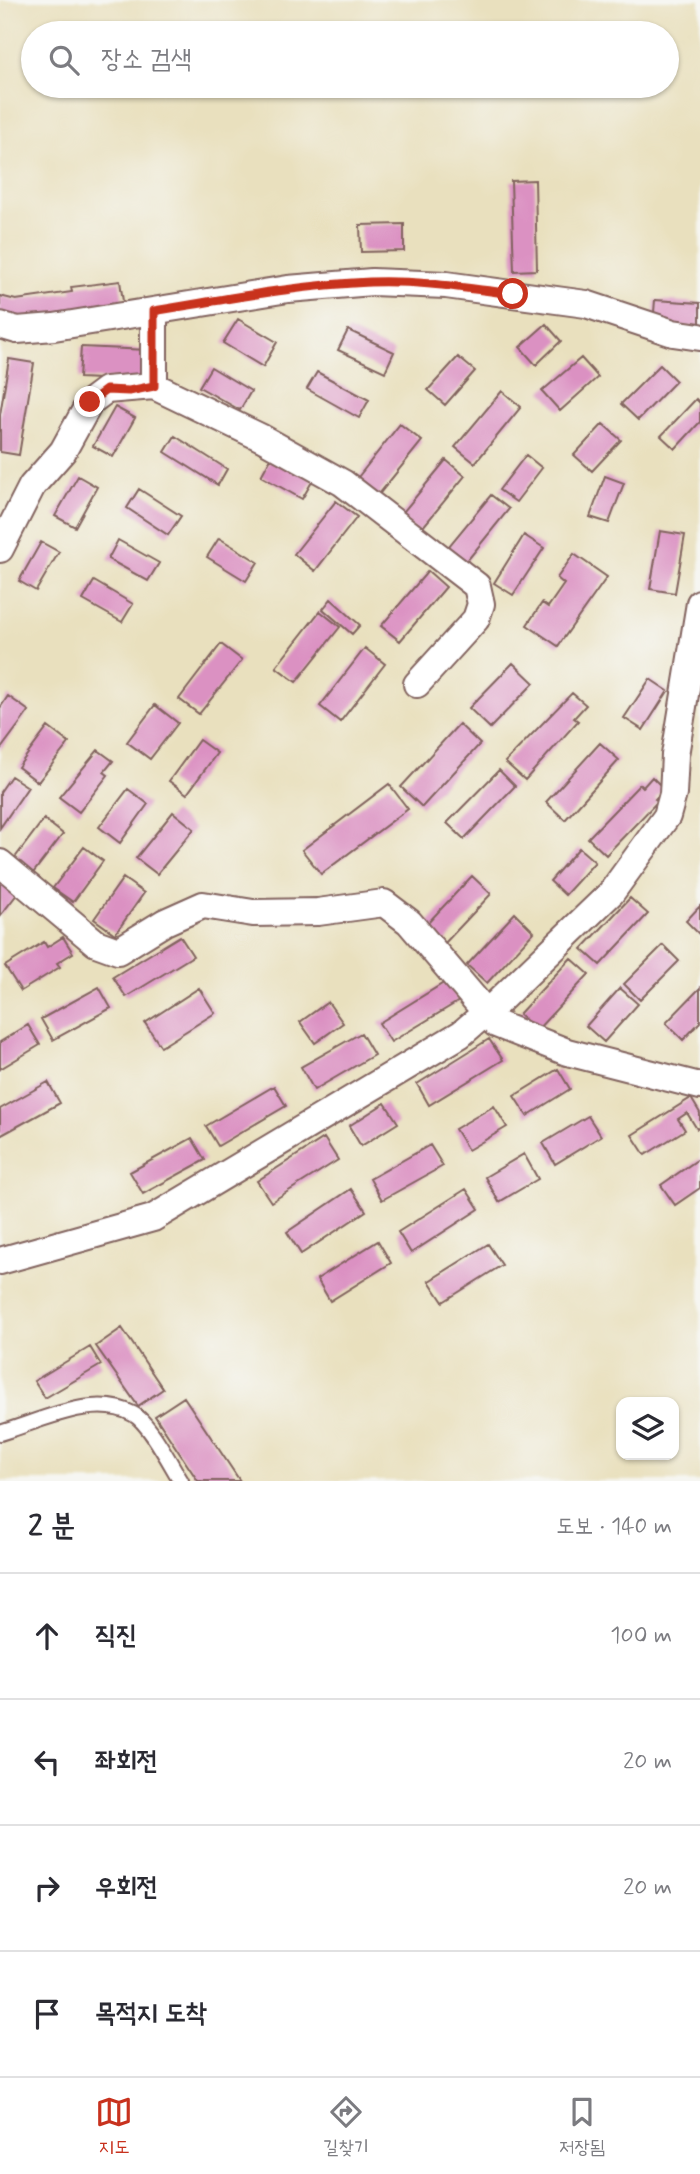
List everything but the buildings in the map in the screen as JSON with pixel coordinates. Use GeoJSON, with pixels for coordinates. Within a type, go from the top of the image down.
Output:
{"type":"FeatureCollection","features":[{"type":"Feature","properties":{"kind":"street"},"geometry":{"type":"LineString","coordinates":[[0,326],[17,330],[54,327],[288,289],[372,282],[433,285],[586,304],[673,333],[700,337]]}},
{"type":"Feature","properties":{"kind":"street"},"geometry":{"type":"LineString","coordinates":[[154,311],[154,386]]}},
{"type":"Feature","properties":{"kind":"street"},"geometry":{"type":"LineString","coordinates":[[0,549],[32,486],[63,450],[90,402],[106,390],[129,391],[154,386],[262,438],[343,483],[477,586],[481,604],[476,619],[417,684]]}},
{"type":"Feature","properties":{"kind":"street"},"geometry":{"type":"LineString","coordinates":[[0,1261],[153,1218],[461,1034],[486,1013],[611,892],[667,817],[673,794],[675,755],[700,603]]}},
{"type":"Feature","properties":{"kind":"street"},"geometry":{"type":"LineString","coordinates":[[0,863],[96,943],[118,951],[164,922],[203,905],[253,913],[279,913],[318,912],[384,903],[410,922],[496,1024],[567,1052],[700,1086]]}},
{"type":"Feature","properties":{"kind":"lane"},"geometry":{"type":"LineString","coordinates":[[0,1433],[69,1412],[101,1407],[118,1409],[136,1415],[181,1481]]}},
{"type":"Feature","properties":{"kind":"route"},"geometry":{"type":"LineString","coordinates":[[90,402],[106,390],[129,391],[154,386],[154,311],[288,289],[372,282],[446,285],[513,294]]}}]}
